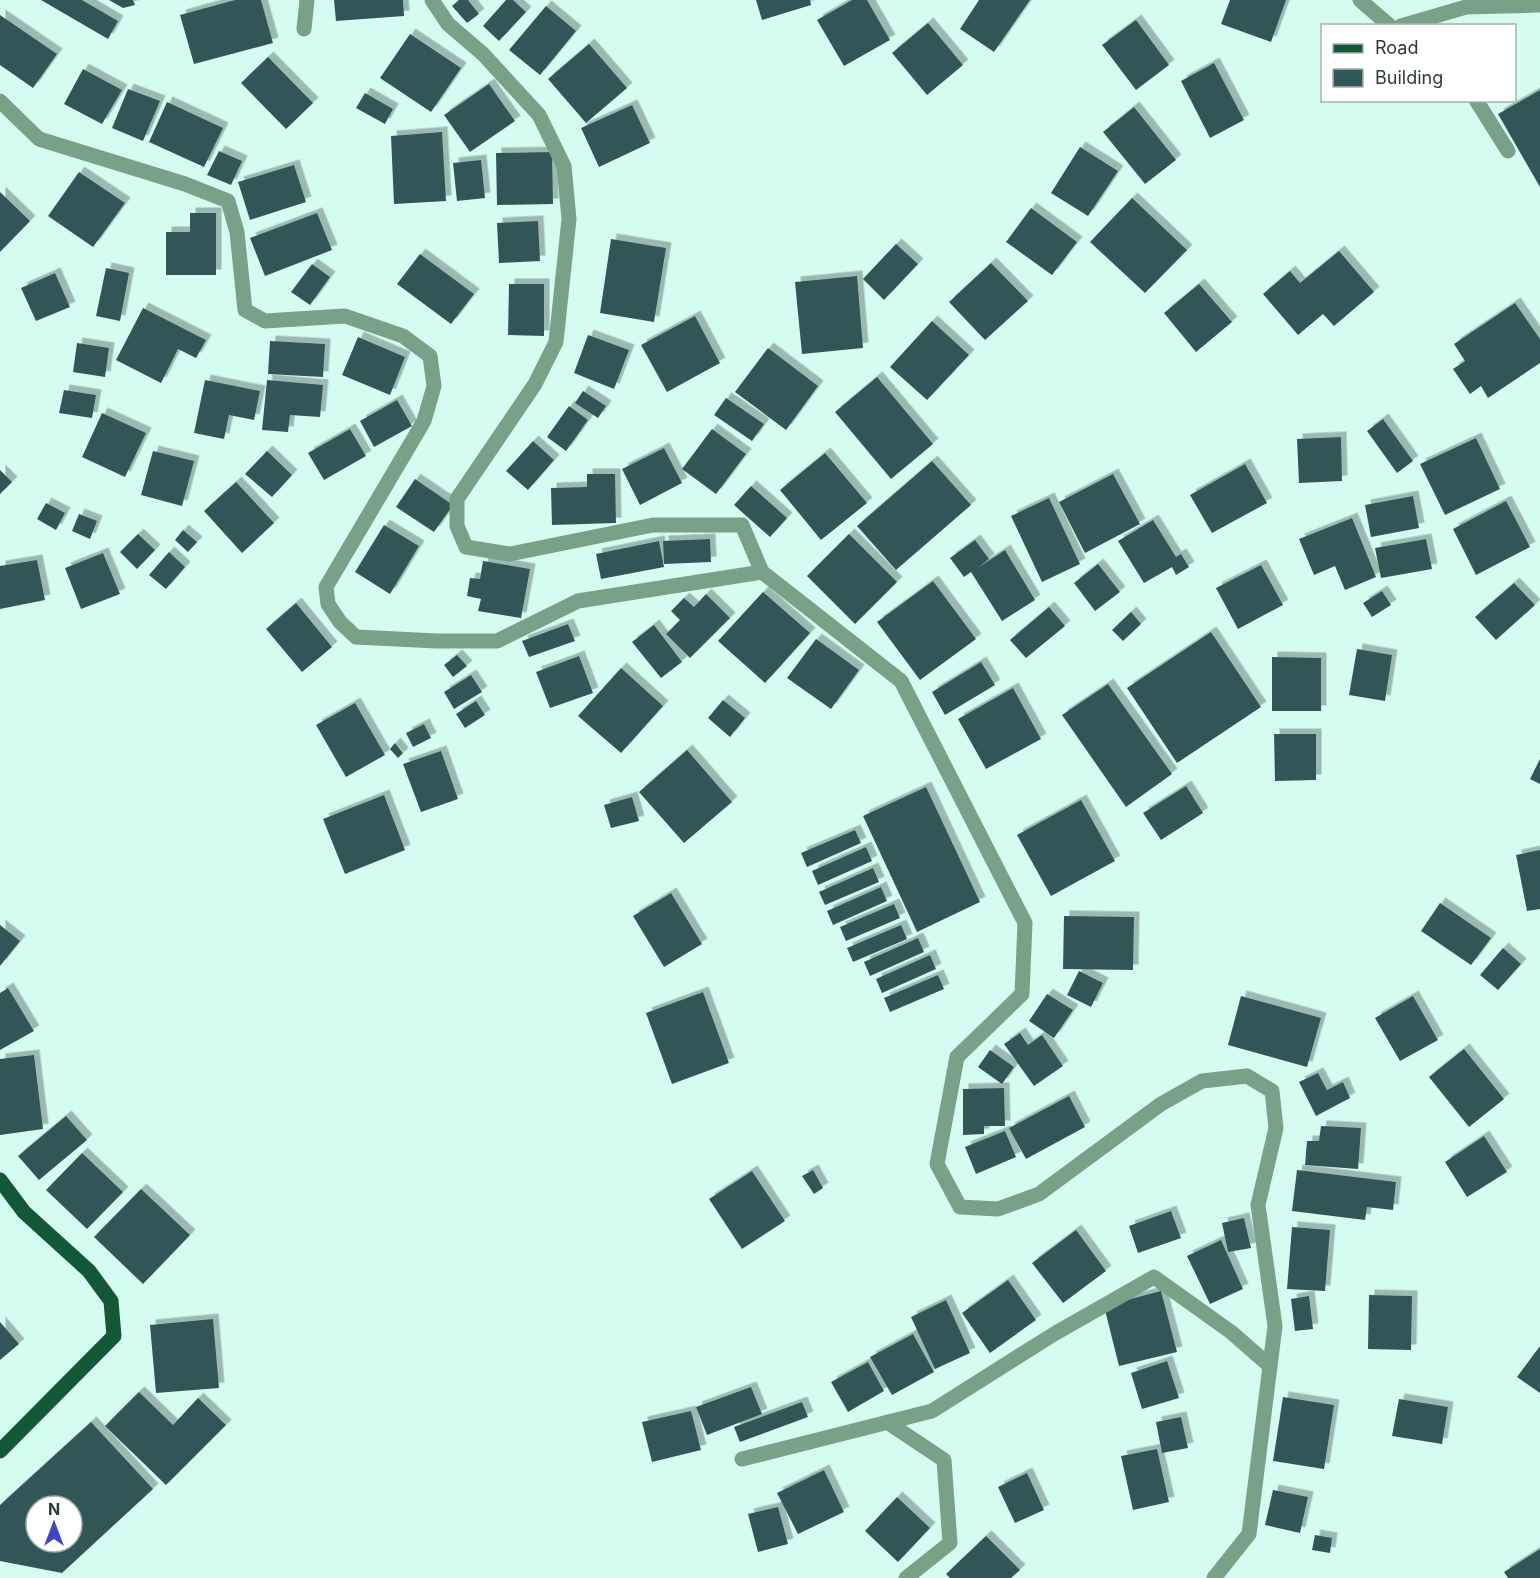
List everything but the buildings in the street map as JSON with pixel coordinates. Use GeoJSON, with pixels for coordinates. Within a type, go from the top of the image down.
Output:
{"type":"FeatureCollection","features":[{"type":"Feature","properties":{"kind":"main road"},"geometry":{"type":"LineString","coordinates":[[0,1180],[24,1212],[89,1270],[111,1301],[114,1336],[0,1451]]}},
{"type":"Feature","properties":{"kind":"street"},"geometry":{"type":"LineString","coordinates":[[304,29],[307,0]]}},
{"type":"Feature","properties":{"kind":"street"},"geometry":{"type":"LineString","coordinates":[[432,0],[448,24],[483,54],[539,115],[564,166],[569,219],[556,342],[535,384],[457,499],[457,526],[466,547],[510,554],[653,525],[742,525],[762,572],[901,681],[1024,923],[1022,994],[957,1057],[937,1164],[960,1207],[998,1209],[1039,1194],[1161,1104],[1202,1081],[1247,1076],[1272,1091],[1276,1128],[1258,1205],[1275,1326],[1250,1534],[1214,1578]]}},
{"type":"Feature","properties":{"kind":"street"},"geometry":{"type":"LineString","coordinates":[[1360,0],[1388,24]]}},
{"type":"Feature","properties":{"kind":"street"},"geometry":{"type":"LineString","coordinates":[[1408,24],[1466,7],[1540,5]]}},
{"type":"Feature","properties":{"kind":"street"},"geometry":{"type":"LineString","coordinates":[[0,101],[39,139],[185,184],[228,201],[237,232],[245,310],[265,321],[345,316],[403,336],[430,356],[434,386],[424,421],[326,587],[328,604],[340,622],[356,637],[496,641],[578,601],[762,572]]}},
{"type":"Feature","properties":{"kind":"street"},"geometry":{"type":"LineString","coordinates":[[1477,102],[1509,151]]}},
{"type":"Feature","properties":{"kind":"street"},"geometry":{"type":"LineString","coordinates":[[742,1459],[932,1411],[1054,1334],[1154,1277],[1231,1332],[1270,1366]]}},
{"type":"Feature","properties":{"kind":"street"},"geometry":{"type":"LineString","coordinates":[[887,1422],[944,1460],[950,1543],[906,1578]]}}]}
